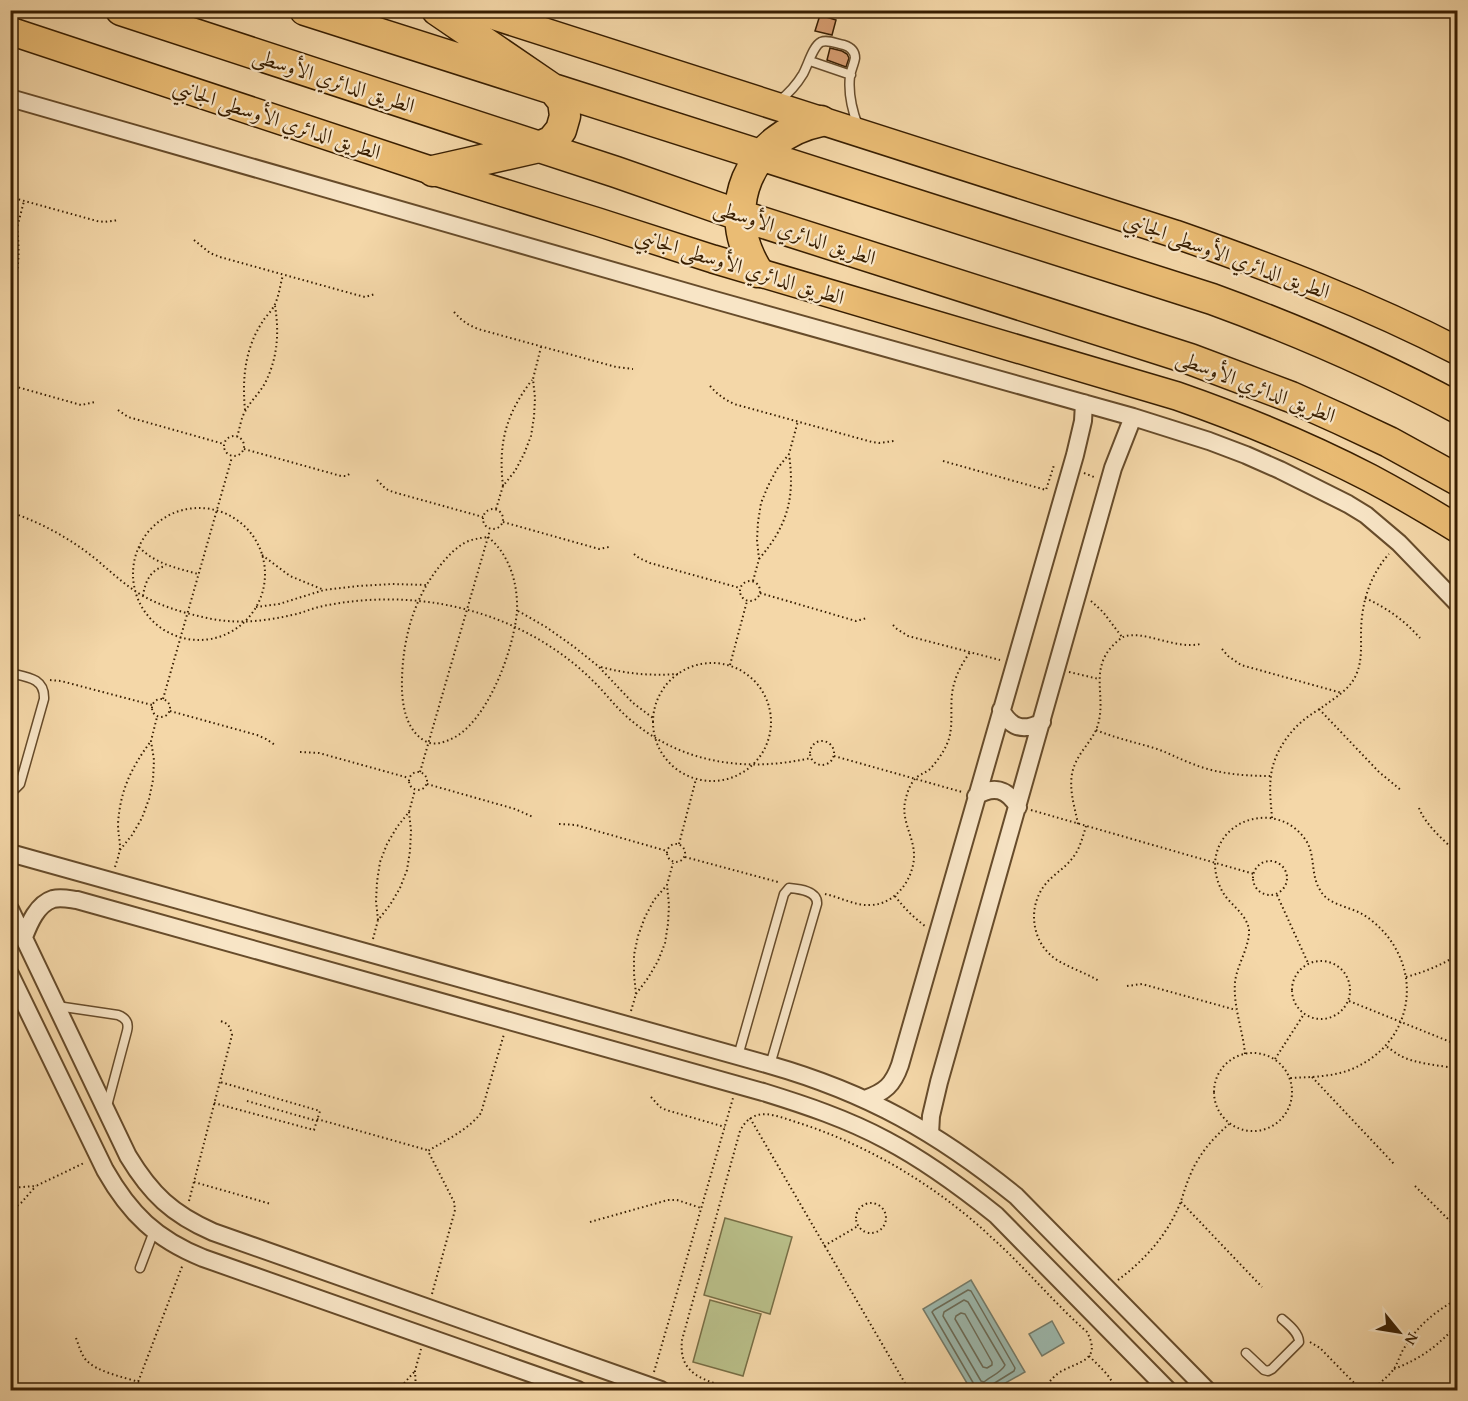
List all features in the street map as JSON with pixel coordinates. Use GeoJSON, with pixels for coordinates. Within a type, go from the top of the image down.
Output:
{"type":"FeatureCollection","features":[{"type":"Feature","properties":{"kind":"highway","name":"الطريق الدائري الأوسطى"},"geometry":{"type":"LineString","coordinates":[[121,10],[616,172],[739,215],[1190,358],[1340,418],[1458,480]]}},
{"type":"Feature","properties":{"kind":"highway"},"geometry":{"type":"LineString","coordinates":[[305,10],[1223,303],[1368,362],[1458,408]]}},
{"type":"Feature","properties":{"kind":"highway"},"geometry":{"type":"LineString","coordinates":[[433,171],[539,147],[552,141],[561,130],[565,116],[563,101],[554,90],[437,10]]}},
{"type":"Feature","properties":{"kind":"highway","name":"الطريق الدائري الأوسطى الجانبي"},"geometry":{"type":"LineString","coordinates":[[476,10],[1175,234],[1336,294],[1458,351]]}},
{"type":"Feature","properties":{"kind":"highway","name":"الطريق الدائري الأوسطى الجانبي"},"geometry":{"type":"LineString","coordinates":[[10,31],[433,171],[758,272],[1126,380],[1226,413],[1323,455],[1389,488],[1458,529]]}},
{"type":"Feature","properties":{"kind":"highway"},"geometry":{"type":"LineString","coordinates":[[758,272],[744,245],[740,225],[739,215],[747,178],[760,156],[773,143],[804,125],[821,121]]}},
{"type":"Feature","properties":{"kind":"street"},"geometry":{"type":"LineString","coordinates":[[10,98],[1132,417],[1209,441],[1290,475],[1366,515],[1399,543],[1458,604]]}},
{"type":"Feature","properties":{"kind":"street"},"geometry":{"type":"LineString","coordinates":[[865,1099],[877,1095],[888,1087],[895,1077],[1075,455],[1084,404]]}},
{"type":"Feature","properties":{"kind":"street"},"geometry":{"type":"LineString","coordinates":[[930,1134],[931,1116],[939,1082],[1113,468],[1132,417]]}},
{"type":"Feature","properties":{"kind":"street"},"geometry":{"type":"LineString","coordinates":[[1001,710],[1013,724],[1023,728],[1033,727],[1041,722]]}},
{"type":"Feature","properties":{"kind":"street"},"geometry":{"type":"LineString","coordinates":[[976,796],[995,789],[1013,798],[1018,807]]}},
{"type":"Feature","properties":{"kind":"street"},"geometry":{"type":"LineString","coordinates":[[10,853],[771,1065],[833,1085],[865,1099],[930,1134],[968,1159],[1016,1196],[1207,1390]]}},
{"type":"Feature","properties":{"kind":"street"},"geometry":{"type":"LineString","coordinates":[[24,937],[39,909],[51,900],[70,899],[737,1085],[792,1101],[853,1124],[886,1140],[942,1174],[1009,1227],[1168,1390]]}},
{"type":"Feature","properties":{"kind":"street"},"geometry":{"type":"LineString","coordinates":[[10,909],[128,1156],[140,1176],[155,1194],[185,1218],[213,1232],[655,1389]]}},
{"type":"Feature","properties":{"kind":"street"},"geometry":{"type":"LineString","coordinates":[[10,974],[118,1193],[135,1214],[169,1242],[195,1255],[578,1390]]}},
{"type":"Feature","properties":{"kind":"street"},"geometry":{"type":"LineString","coordinates":[[195,1255],[213,1232]]}},
{"type":"Feature","properties":{"kind":"lane"},"geometry":{"type":"LineString","coordinates":[[773,105],[798,82],[815,48],[822,42],[848,47],[853,51],[855,57],[850,85],[851,106],[862,134]]}},
{"type":"Feature","properties":{"kind":"lane"},"geometry":{"type":"LineString","coordinates":[[810,61],[851,75]]}},
{"type":"Feature","properties":{"kind":"lane"},"geometry":{"type":"LineString","coordinates":[[10,673],[37,681],[42,685],[44,692],[20,783],[15,789],[10,790]]}},
{"type":"Feature","properties":{"kind":"lane"},"geometry":{"type":"LineString","coordinates":[[738,1056],[784,894],[789,888],[812,893],[818,899],[817,904],[771,1065]]}},
{"type":"Feature","properties":{"kind":"lane"},"geometry":{"type":"LineString","coordinates":[[57,1006],[118,1015],[127,1021],[128,1026],[106,1109]]}},
{"type":"Feature","properties":{"kind":"lane"},"geometry":{"type":"LineString","coordinates":[[140,1268],[154,1231]]}},
{"type":"Feature","properties":{"kind":"lane"},"geometry":{"type":"LineString","coordinates":[[1246,1353],[1261,1368],[1269,1371],[1272,1369],[1299,1342],[1299,1338],[1282,1319]]}},
{"type":"Feature","properties":{"kind":"path"},"geometry":{"type":"LineString","coordinates":[[10,197],[97,221],[119,220]]}},
{"type":"Feature","properties":{"kind":"path"},"geometry":{"type":"LineString","coordinates":[[10,299],[19,267],[17,228],[24,201]]}},
{"type":"Feature","properties":{"kind":"path"},"geometry":{"type":"LineString","coordinates":[[10,237],[17,228]]}},
{"type":"Feature","properties":{"kind":"path"},"geometry":{"type":"LineString","coordinates":[[194,240],[210,253],[220,257],[357,296],[365,297],[375,294]]}},
{"type":"Feature","properties":{"kind":"path"},"geometry":{"type":"LineString","coordinates":[[237,436],[245,410],[244,373],[248,354],[259,329],[275,306],[283,275]]}},
{"type":"Feature","properties":{"kind":"path"},"geometry":{"type":"LineString","coordinates":[[245,410],[267,380],[274,362],[278,334],[275,306]]}},
{"type":"Feature","properties":{"kind":"path"},"geometry":{"type":"LineString","coordinates":[[454,312],[468,325],[478,329],[616,367],[633,369]]}},
{"type":"Feature","properties":{"kind":"path"},"geometry":{"type":"LineString","coordinates":[[496,509],[503,486],[515,471],[531,436],[535,398],[533,379],[541,347]]}},
{"type":"Feature","properties":{"kind":"path"},"geometry":{"type":"LineString","coordinates":[[503,486],[502,448],[506,429],[516,403],[533,379]]}},
{"type":"Feature","properties":{"kind":"path"},"geometry":{"type":"LineString","coordinates":[[10,385],[81,405],[95,402]]}},
{"type":"Feature","properties":{"kind":"path"},"geometry":{"type":"LineString","coordinates":[[710,386],[716,393],[734,404],[872,442],[894,441]]}},
{"type":"Feature","properties":{"kind":"path"},"geometry":{"type":"LineString","coordinates":[[118,410],[128,417],[224,444]]}},
{"type":"Feature","properties":{"kind":"path"},"geometry":{"type":"LineString","coordinates":[[759,559],[772,544],[787,510],[791,491],[789,454],[798,421]]}},
{"type":"Feature","properties":{"kind":"path"},"geometry":{"type":"LineString","coordinates":[[237,436],[243,441],[244,449],[242,454],[232,457],[227,454],[224,444],[227,439],[237,436]]}},
{"type":"Feature","properties":{"kind":"path"},"geometry":{"type":"LineString","coordinates":[[244,449],[341,476],[346,476],[351,472]]}},
{"type":"Feature","properties":{"kind":"path"},"geometry":{"type":"LineString","coordinates":[[753,581],[759,559],[757,540],[761,503],[777,469],[789,454]]}},
{"type":"Feature","properties":{"kind":"path"},"geometry":{"type":"LineString","coordinates":[[163,699],[232,457]]}},
{"type":"Feature","properties":{"kind":"path"},"geometry":{"type":"LineString","coordinates":[[943,461],[1046,490],[1054,465]]}},
{"type":"Feature","properties":{"kind":"path"},"geometry":{"type":"LineString","coordinates":[[1081,472],[1094,477]]}},
{"type":"Feature","properties":{"kind":"path"},"geometry":{"type":"LineString","coordinates":[[378,480],[386,489],[483,517]]}},
{"type":"Feature","properties":{"kind":"path"},"geometry":{"type":"LineString","coordinates":[[186,509],[216,510],[232,517],[245,527],[255,540],[262,555],[264,573],[262,590],[255,607],[244,622],[230,632],[214,638],[197,640],[180,637],[160,628],[139,603],[133,577],[134,561],[147,533],[158,522],[186,509]]}},
{"type":"Feature","properties":{"kind":"path"},"geometry":{"type":"LineString","coordinates":[[490,509],[496,509],[502,514],[503,522],[496,530],[490,530],[483,522],[483,517],[490,509]]}},
{"type":"Feature","properties":{"kind":"path"},"geometry":{"type":"LineString","coordinates":[[10,512],[36,522],[71,542],[142,596],[187,614],[244,622],[295,615],[352,600],[385,598],[442,603],[467,609],[514,626],[541,641],[567,658],[625,714],[655,738],[678,749],[701,758],[752,766],[792,763],[811,758]]}},
{"type":"Feature","properties":{"kind":"path"},"geometry":{"type":"LineString","coordinates":[[503,522],[599,549],[609,547]]}},
{"type":"Feature","properties":{"kind":"path"},"geometry":{"type":"LineString","coordinates":[[420,772],[490,530]]}},
{"type":"Feature","properties":{"kind":"path"},"geometry":{"type":"LineString","coordinates":[[488,537],[502,551],[515,584],[517,610],[500,676],[489,698],[466,730],[442,743],[429,743],[418,736],[405,712],[402,674],[404,648],[410,624],[426,585],[446,559],[467,542],[488,537]]}},
{"type":"Feature","properties":{"kind":"path"},"geometry":{"type":"LineString","coordinates":[[1272,818],[1271,776],[1275,760],[1287,738],[1305,719],[1342,693],[1352,682],[1360,662],[1361,615],[1365,597],[1384,559],[1399,543]]}},
{"type":"Feature","properties":{"kind":"path"},"geometry":{"type":"LineString","coordinates":[[139,546],[158,562],[198,574]]}},
{"type":"Feature","properties":{"kind":"path"},"geometry":{"type":"LineString","coordinates":[[634,554],[644,561],[740,588]]}},
{"type":"Feature","properties":{"kind":"path"},"geometry":{"type":"LineString","coordinates":[[262,555],[290,576],[324,590]]}},
{"type":"Feature","properties":{"kind":"path"},"geometry":{"type":"LineString","coordinates":[[142,596],[150,575],[159,568],[169,566]]}},
{"type":"Feature","properties":{"kind":"path"},"geometry":{"type":"LineString","coordinates":[[747,581],[753,581],[759,586],[760,594],[753,601],[747,601],[742,598],[740,588],[747,581]]}},
{"type":"Feature","properties":{"kind":"path"},"geometry":{"type":"LineString","coordinates":[[255,607],[279,604],[324,590],[392,584],[426,585]]}},
{"type":"Feature","properties":{"kind":"path"},"geometry":{"type":"LineString","coordinates":[[1078,592],[1103,612],[1122,638]]}},
{"type":"Feature","properties":{"kind":"path"},"geometry":{"type":"LineString","coordinates":[[760,594],[856,621],[867,618]]}},
{"type":"Feature","properties":{"kind":"path"},"geometry":{"type":"LineString","coordinates":[[1365,597],[1395,614],[1420,638]]}},
{"type":"Feature","properties":{"kind":"path"},"geometry":{"type":"LineString","coordinates":[[730,665],[747,601]]}},
{"type":"Feature","properties":{"kind":"path"},"geometry":{"type":"LineString","coordinates":[[517,610],[573,646],[598,666],[633,703],[653,718]]}},
{"type":"Feature","properties":{"kind":"path"},"geometry":{"type":"LineString","coordinates":[[893,625],[908,636],[1014,664]]}},
{"type":"Feature","properties":{"kind":"path"},"geometry":{"type":"LineString","coordinates":[[1078,824],[1071,784],[1072,772],[1096,730],[1101,704],[1099,679],[1105,655],[1122,638],[1141,636],[1187,646],[1200,644]]}},
{"type":"Feature","properties":{"kind":"path"},"geometry":{"type":"LineString","coordinates":[[1222,649],[1241,665],[1342,693]]}},
{"type":"Feature","properties":{"kind":"path"},"geometry":{"type":"LineString","coordinates":[[816,896],[826,894],[870,905],[884,903],[895,896],[907,883],[914,866],[914,849],[905,819],[904,804],[915,779],[940,758],[948,743],[952,727],[952,695],[955,680],[970,652]]}},
{"type":"Feature","properties":{"kind":"path"},"geometry":{"type":"LineString","coordinates":[[712,663],[730,665],[746,673],[759,685],[767,700],[771,718],[769,735],[763,752],[752,766],[739,774],[711,781],[696,779],[670,764],[661,752],[655,738],[653,718],[655,705],[668,682],[694,665],[712,663]]}},
{"type":"Feature","properties":{"kind":"path"},"geometry":{"type":"LineString","coordinates":[[598,666],[638,675],[678,674]]}},
{"type":"Feature","properties":{"kind":"path"},"geometry":{"type":"LineString","coordinates":[[1058,666],[1099,679]]}},
{"type":"Feature","properties":{"kind":"path"},"geometry":{"type":"LineString","coordinates":[[37,681],[62,681],[152,705]]}},
{"type":"Feature","properties":{"kind":"path"},"geometry":{"type":"LineString","coordinates":[[163,699],[168,701],[170,711],[165,717],[157,717],[152,712],[152,705],[156,700],[163,699]]}},
{"type":"Feature","properties":{"kind":"path"},"geometry":{"type":"LineString","coordinates":[[1319,709],[1379,772],[1402,791]]}},
{"type":"Feature","properties":{"kind":"path"},"geometry":{"type":"LineString","coordinates":[[170,711],[257,735],[275,745]]}},
{"type":"Feature","properties":{"kind":"path"},"geometry":{"type":"LineString","coordinates":[[151,741],[139,756],[123,792],[118,820],[120,850],[142,818],[149,799],[154,760],[151,741],[157,717]]}},
{"type":"Feature","properties":{"kind":"path"},"geometry":{"type":"LineString","coordinates":[[1096,730],[1154,748],[1212,770],[1241,775],[1271,776]]}},
{"type":"Feature","properties":{"kind":"path"},"geometry":{"type":"LineString","coordinates":[[824,741],[834,750],[834,756],[831,762],[820,765],[811,758],[810,752],[818,742],[824,741]]}},
{"type":"Feature","properties":{"kind":"path"},"geometry":{"type":"LineString","coordinates":[[300,752],[319,753],[409,778]]}},
{"type":"Feature","properties":{"kind":"path"},"geometry":{"type":"LineString","coordinates":[[834,756],[976,796]]}},
{"type":"Feature","properties":{"kind":"path"},"geometry":{"type":"LineString","coordinates":[[420,772],[425,774],[427,784],[422,789],[415,790],[409,785],[409,778],[413,773],[420,772]]}},
{"type":"Feature","properties":{"kind":"path"},"geometry":{"type":"LineString","coordinates":[[679,844],[696,779]]}},
{"type":"Feature","properties":{"kind":"path"},"geometry":{"type":"LineString","coordinates":[[427,784],[506,806],[533,817]]}},
{"type":"Feature","properties":{"kind":"path"},"geometry":{"type":"LineString","coordinates":[[378,920],[400,888],[407,870],[411,841],[409,812],[415,790]]}},
{"type":"Feature","properties":{"kind":"path"},"geometry":{"type":"LineString","coordinates":[[1018,807],[1254,874]]}},
{"type":"Feature","properties":{"kind":"path"},"geometry":{"type":"LineString","coordinates":[[1419,808],[1430,826],[1458,854]]}},
{"type":"Feature","properties":{"kind":"path"},"geometry":{"type":"LineString","coordinates":[[369,953],[378,920],[376,882],[380,862],[387,844],[409,812]]}},
{"type":"Feature","properties":{"kind":"path"},"geometry":{"type":"LineString","coordinates":[[1245,1054],[1244,1038],[1234,994],[1238,966],[1248,941],[1249,929],[1245,918],[1225,896],[1217,880],[1215,863],[1219,848],[1227,834],[1239,824],[1254,818],[1272,818],[1284,820],[1297,829],[1307,841],[1313,855],[1316,883],[1322,894],[1332,902],[1362,914],[1392,941],[1401,958],[1406,977],[1406,1008],[1402,1022],[1386,1046],[1370,1059],[1352,1069],[1333,1075],[1290,1078]]}},
{"type":"Feature","properties":{"kind":"path"},"geometry":{"type":"LineString","coordinates":[[559,824],[576,825],[667,851]]}},
{"type":"Feature","properties":{"kind":"path"},"geometry":{"type":"LineString","coordinates":[[1086,826],[1076,854],[1067,866],[1045,885],[1038,897],[1034,911],[1035,925],[1038,939],[1046,951],[1057,960],[1099,981]]}},
{"type":"Feature","properties":{"kind":"path"},"geometry":{"type":"LineString","coordinates":[[679,844],[683,847],[685,857],[680,862],[673,862],[668,858],[667,851],[672,845],[679,844]]}},
{"type":"Feature","properties":{"kind":"path"},"geometry":{"type":"LineString","coordinates":[[685,857],[763,877],[789,888]]}},
{"type":"Feature","properties":{"kind":"path"},"geometry":{"type":"LineString","coordinates":[[1273,861],[1284,867],[1288,880],[1286,886],[1277,895],[1264,895],[1255,886],[1254,874],[1256,868],[1261,864],[1273,861]]}},
{"type":"Feature","properties":{"kind":"path"},"geometry":{"type":"LineString","coordinates":[[666,885],[669,904],[665,943],[658,962],[636,994],[634,955],[638,936],[654,900],[666,885],[673,862]]}},
{"type":"Feature","properties":{"kind":"path"},"geometry":{"type":"LineString","coordinates":[[1277,895],[1308,963]]}},
{"type":"Feature","properties":{"kind":"path"},"geometry":{"type":"LineString","coordinates":[[895,896],[914,918],[938,932]]}},
{"type":"Feature","properties":{"kind":"path"},"geometry":{"type":"LineString","coordinates":[[1406,977],[1425,972],[1458,955]]}},
{"type":"Feature","properties":{"kind":"path"},"geometry":{"type":"LineString","coordinates":[[1318,960],[1337,965],[1344,972],[1348,981],[1350,991],[1347,1001],[1334,1016],[1313,1018],[1304,1014],[1292,997],[1294,977],[1308,963],[1318,960]]}},
{"type":"Feature","properties":{"kind":"path"},"geometry":{"type":"LineString","coordinates":[[1127,986],[1142,984],[1236,1010]]}},
{"type":"Feature","properties":{"kind":"path"},"geometry":{"type":"LineString","coordinates":[[1347,1001],[1458,1044]]}},
{"type":"Feature","properties":{"kind":"path"},"geometry":{"type":"LineString","coordinates":[[1275,1059],[1304,1014]]}},
{"type":"Feature","properties":{"kind":"path"},"geometry":{"type":"LineString","coordinates":[[185,1218],[232,1035],[231,1028],[220,1021]]}},
{"type":"Feature","properties":{"kind":"path"},"geometry":{"type":"LineString","coordinates":[[247,1101],[428,1151],[467,1127],[481,1113],[508,1021]]}},
{"type":"Feature","properties":{"kind":"path"},"geometry":{"type":"LineString","coordinates":[[1386,1046],[1410,1059],[1458,1069]]}},
{"type":"Feature","properties":{"kind":"path"},"geometry":{"type":"LineString","coordinates":[[1256,1053],[1275,1059],[1286,1071],[1293,1089],[1288,1111],[1272,1127],[1261,1131],[1250,1132],[1229,1124],[1221,1116],[1216,1106],[1215,1084],[1219,1073],[1235,1057],[1245,1054],[1256,1053]]}},
{"type":"Feature","properties":{"kind":"path"},"geometry":{"type":"LineString","coordinates":[[1312,1077],[1395,1165]]}},
{"type":"Feature","properties":{"kind":"path"},"geometry":{"type":"LineString","coordinates":[[214,1103],[314,1130],[320,1111],[220,1082]]}},
{"type":"Feature","properties":{"kind":"path"},"geometry":{"type":"LineString","coordinates":[[655,1389],[701,1208],[737,1085]]}},
{"type":"Feature","properties":{"kind":"path"},"geometry":{"type":"LineString","coordinates":[[651,1097],[666,1110],[725,1127]]}},
{"type":"Feature","properties":{"kind":"path"},"geometry":{"type":"LineString","coordinates":[[735,1390],[699,1377],[690,1371],[683,1362],[680,1352],[740,1131],[750,1118],[766,1114],[809,1126],[848,1142],[922,1183],[989,1235],[1087,1332],[1092,1348],[1089,1356],[1081,1364],[1057,1374],[1044,1390]]}},
{"type":"Feature","properties":{"kind":"path"},"geometry":{"type":"LineString","coordinates":[[750,1118],[909,1390]]}},
{"type":"Feature","properties":{"kind":"path"},"geometry":{"type":"LineString","coordinates":[[1107,1288],[1130,1271],[1150,1251],[1181,1202],[1187,1180],[1198,1159],[1212,1140],[1229,1124]]}},
{"type":"Feature","properties":{"kind":"path"},"geometry":{"type":"LineString","coordinates":[[428,1151],[454,1202],[455,1210],[428,1308]]}},
{"type":"Feature","properties":{"kind":"path"},"geometry":{"type":"LineString","coordinates":[[10,1188],[36,1186],[98,1156]]}},
{"type":"Feature","properties":{"kind":"path"},"geometry":{"type":"LineString","coordinates":[[194,1182],[271,1204]]}},
{"type":"Feature","properties":{"kind":"path"},"geometry":{"type":"LineString","coordinates":[[10,1211],[21,1203],[36,1186]]}},
{"type":"Feature","properties":{"kind":"path"},"geometry":{"type":"LineString","coordinates":[[1415,1186],[1458,1228]]}},
{"type":"Feature","properties":{"kind":"path"},"geometry":{"type":"LineString","coordinates":[[590,1222],[668,1200],[677,1200],[701,1208]]}},
{"type":"Feature","properties":{"kind":"path"},"geometry":{"type":"LineString","coordinates":[[1181,1202],[1262,1287]]}},
{"type":"Feature","properties":{"kind":"path"},"geometry":{"type":"LineString","coordinates":[[876,1204],[881,1208],[885,1219],[880,1230],[868,1233],[858,1226],[856,1214],[864,1205],[876,1204]]}},
{"type":"Feature","properties":{"kind":"path"},"geometry":{"type":"LineString","coordinates":[[824,1246],[858,1226]]}},
{"type":"Feature","properties":{"kind":"path"},"geometry":{"type":"LineString","coordinates":[[135,1390],[195,1255]]}},
{"type":"Feature","properties":{"kind":"path"},"geometry":{"type":"LineString","coordinates":[[1394,1369],[1402,1351],[1418,1328],[1439,1309],[1458,1299]]}},
{"type":"Feature","properties":{"kind":"path"},"geometry":{"type":"LineString","coordinates":[[1372,1390],[1394,1369],[1430,1350],[1458,1323]]}},
{"type":"Feature","properties":{"kind":"path"},"geometry":{"type":"LineString","coordinates":[[416,1390],[415,1371],[425,1336]]}},
{"type":"Feature","properties":{"kind":"path"},"geometry":{"type":"LineString","coordinates":[[76,1338],[82,1354],[94,1366],[139,1382]]}},
{"type":"Feature","properties":{"kind":"path"},"geometry":{"type":"LineString","coordinates":[[1299,1338],[1320,1348],[1361,1390]]}},
{"type":"Feature","properties":{"kind":"path"},"geometry":{"type":"LineString","coordinates":[[1089,1356],[1116,1390]]}},
{"type":"Feature","properties":{"kind":"path"},"geometry":{"type":"LineString","coordinates":[[398,1390],[415,1371]]}},
{"type":"Feature","properties":{"kind":"path"},"geometry":{"type":"LineString","coordinates":[[1070,1390],[1089,1386],[1098,1390]]}},
{"type":"Feature","properties":{"kind":"green space"},"geometry":{"type":"Polygon","coordinates":[[[725,1218],[792,1237],[770,1314],[704,1295],[725,1218]]]}},
{"type":"Feature","properties":{"kind":"green space"},"geometry":{"type":"Polygon","coordinates":[[[710,1300],[761,1314],[743,1376],[693,1362],[710,1300]]]}},
{"type":"Feature","properties":{"kind":"water"},"geometry":{"type":"Polygon","coordinates":[[[971,1280],[1025,1372],[993,1390],[971,1390],[923,1309],[971,1280]]]}},
{"type":"Feature","properties":{"kind":"water"},"geometry":{"type":"Polygon","coordinates":[[[1052,1321],[1064,1343],[1042,1356],[1029,1334],[1052,1321]]]}},
{"type":"Feature","properties":{"kind":"building"},"geometry":{"type":"Polygon","coordinates":[[[820,15],[836,20],[832,35],[815,31],[820,15]]]}},
{"type":"Feature","properties":{"kind":"building"},"geometry":{"type":"Polygon","coordinates":[[[830,48],[847,54],[849,58],[846,67],[827,60],[830,48]]]}}]}
